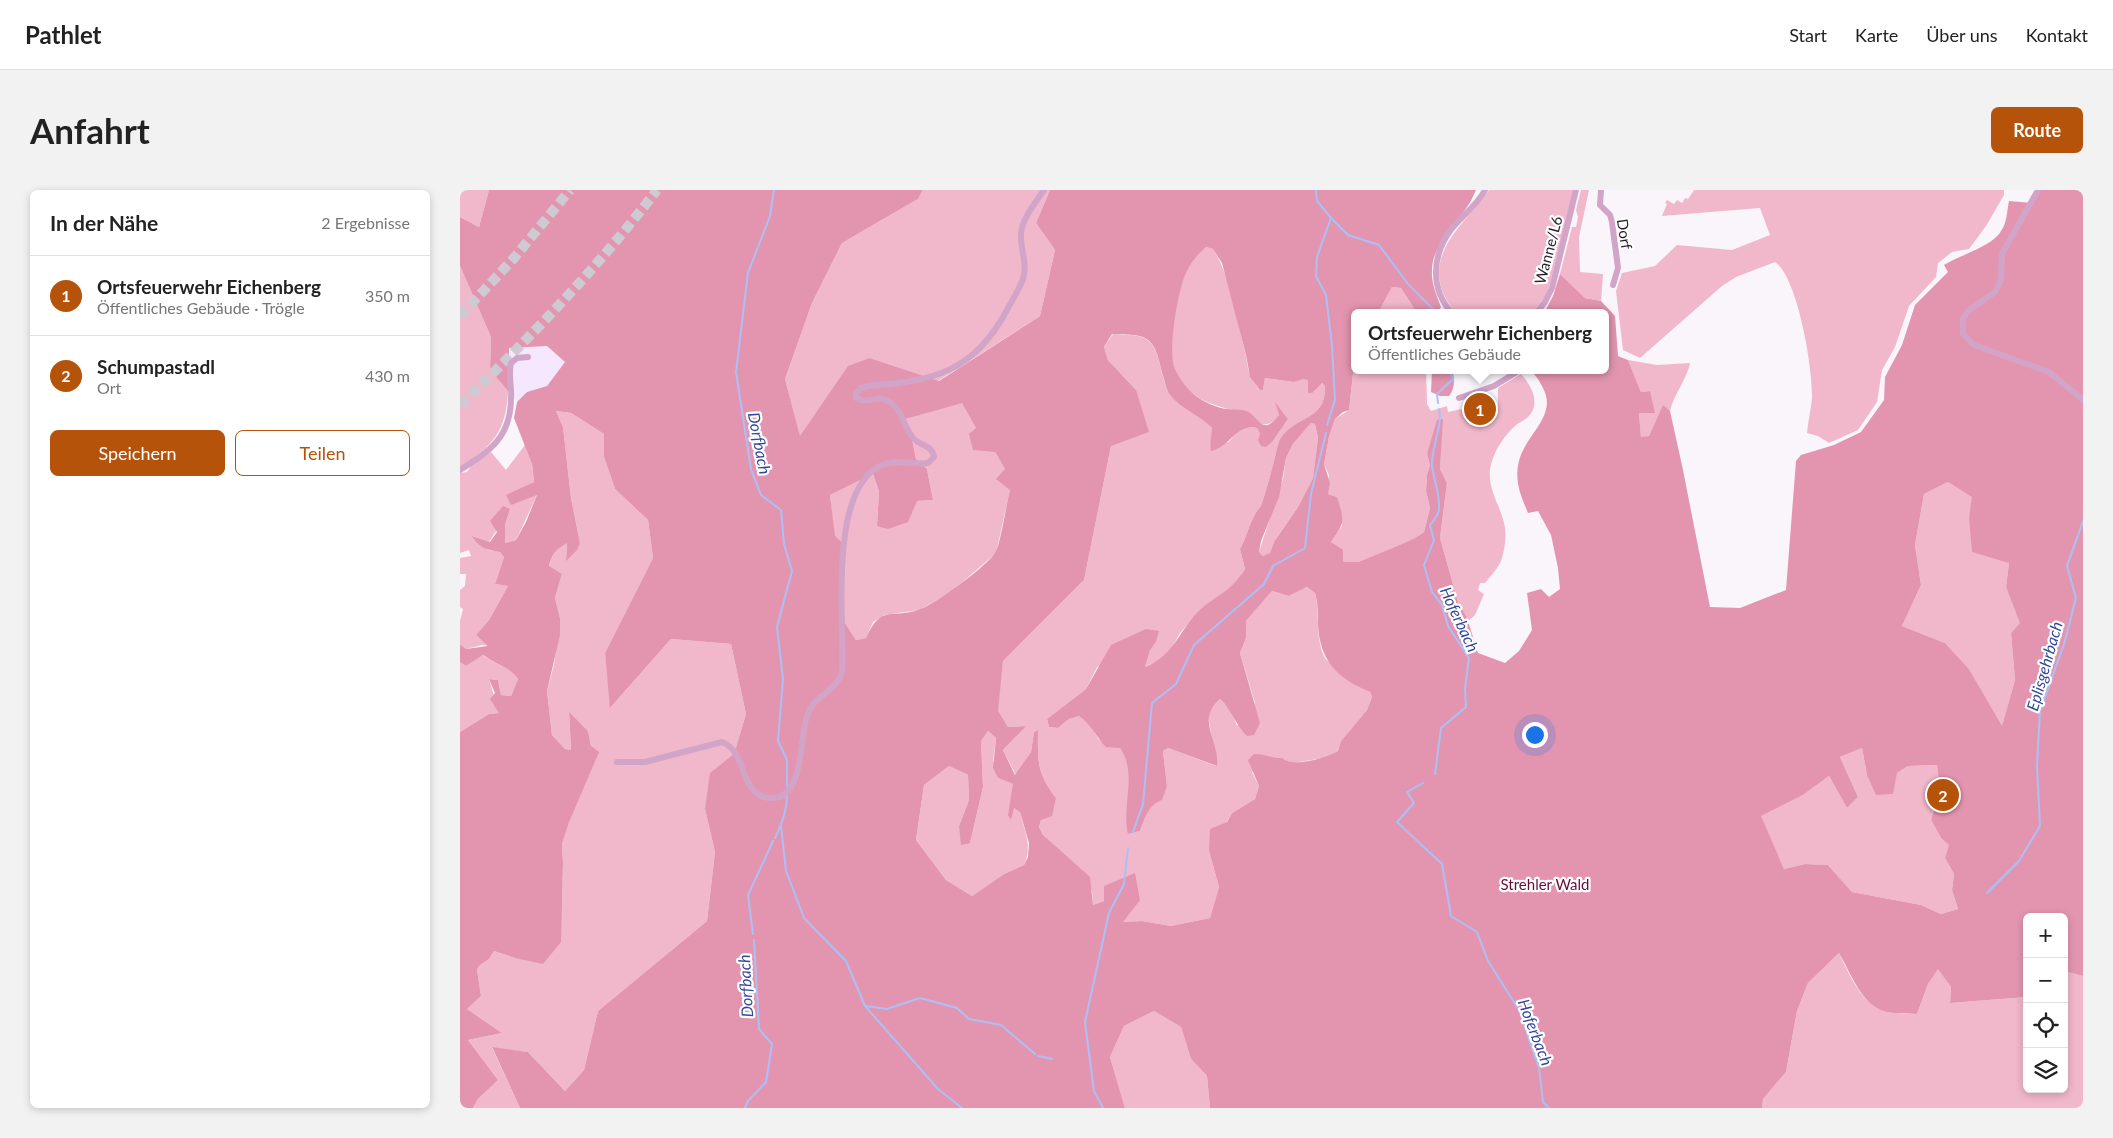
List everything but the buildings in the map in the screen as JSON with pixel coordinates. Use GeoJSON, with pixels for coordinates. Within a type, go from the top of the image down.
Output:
{"type":"FeatureCollection","features":[{"type":"Feature","properties":{"kind":"street"},"geometry":{"type":"LineString","coordinates":[[618,762],[645,762],[722,742],[734,749],[753,791],[758,795],[775,798],[786,793],[797,774],[808,710],[820,697],[836,685],[842,672],[842,569],[845,535],[854,498],[864,480],[882,465],[893,463],[928,464],[934,457],[931,449],[913,438],[903,418],[890,403],[879,398],[860,401],[856,398],[856,393],[860,388],[868,386],[943,374],[966,362],[980,349],[996,331],[1023,279],[1025,266],[1021,234],[1025,221],[1044,190]]}},
{"type":"Feature","properties":{"kind":"street"},"geometry":{"type":"LineString","coordinates":[[1449,309],[1444,303],[1436,280],[1435,264],[1450,231],[1485,190]]}},
{"type":"Feature","properties":{"kind":"street","name":"Wanne/L6"},"geometry":{"type":"LineString","coordinates":[[1540,309],[1546,302],[1552,288],[1576,190]]}},
{"type":"Feature","properties":{"kind":"street","name":"Dorf"},"geometry":{"type":"LineString","coordinates":[[1601,190],[1600,205],[1610,215],[1616,252],[1618,268],[1613,285]]}},
{"type":"Feature","properties":{"kind":"street"},"geometry":{"type":"LineString","coordinates":[[2038,190],[2002,254],[2001,280],[1995,292],[1968,311],[1963,320],[1962,330],[1966,338],[1974,345],[2049,372],[2083,400]]}},
{"type":"Feature","properties":{"kind":"street"},"geometry":{"type":"LineString","coordinates":[[460,470],[489,450],[501,436],[509,418],[511,404],[511,363],[516,358],[528,358]]}},
{"type":"Feature","properties":{"kind":"street"},"geometry":{"type":"LineString","coordinates":[[1459,398],[1494,386],[1514,374]]}},
{"type":"Feature","properties":{"kind":"shaded area"},"geometry":{"type":"Polygon","coordinates":[[[460,190],[489,190],[479,227],[460,217],[460,190]]]}},
{"type":"Feature","properties":{"kind":"shaded area"},"geometry":{"type":"Polygon","coordinates":[[[923,190],[1050,190],[1036,223],[1055,250],[1040,316],[938,381],[870,358],[800,437],[785,379],[812,303],[842,243],[918,199],[923,190]]]}},
{"type":"Feature","properties":{"kind":"shaded area"},"geometry":{"type":"Polygon","coordinates":[[[1489,190],[1574,190],[1549,287],[1545,297],[1535,309],[1453,309],[1448,302],[1442,290],[1439,275],[1440,261],[1452,236],[1489,190]]]}},
{"type":"Feature","properties":{"kind":"shaded area"},"geometry":{"type":"Polygon","coordinates":[[[1581,190],[1589,190],[1579,237],[1580,272],[1603,274],[1601,301],[1585,298],[1560,274],[1572,227],[1576,227],[1578,217],[1576,210],[1581,190]]]}},
{"type":"Feature","properties":{"kind":"shaded area"},"geometry":{"type":"Polygon","coordinates":[[[1694,190],[2004,190],[2004,195],[1986,226],[1969,249],[1952,252],[1938,263],[1936,277],[1909,306],[1895,347],[1882,370],[1877,402],[1858,430],[1829,443],[1818,436],[1807,433],[1812,384],[1807,346],[1791,286],[1783,271],[1775,262],[1736,277],[1722,286],[1640,358],[1623,350],[1616,291],[1622,273],[1655,266],[1677,245],[1732,250],[1770,235],[1760,208],[1662,216],[1667,200],[1674,204],[1677,200],[1682,203],[1685,198],[1688,199],[1694,190]]]}},
{"type":"Feature","properties":{"kind":"shaded area"},"geometry":{"type":"Polygon","coordinates":[[[1206,247],[1213,249],[1224,272],[1232,297],[1249,370],[1252,379],[1260,390],[1263,390],[1265,378],[1294,382],[1303,378],[1308,380],[1308,393],[1322,383],[1325,386],[1324,398],[1321,406],[1315,412],[1294,425],[1280,439],[1261,506],[1254,516],[1240,549],[1245,569],[1237,582],[1202,608],[1180,633],[1170,651],[1160,660],[1145,667],[1150,649],[1156,642],[1097,667],[1086,689],[1047,719],[1049,727],[1058,728],[1069,719],[1079,716],[1088,722],[1099,740],[1120,748],[1125,756],[1129,770],[1128,834],[1140,831],[1147,812],[1167,786],[1163,751],[1168,748],[1216,766],[1208,714],[1212,706],[1220,699],[1232,712],[1237,726],[1255,703],[1240,653],[1246,638],[1246,621],[1272,591],[1289,596],[1307,587],[1315,593],[1321,649],[1324,656],[1342,673],[1370,692],[1372,697],[1367,710],[1341,741],[1338,751],[1329,757],[1293,763],[1273,759],[1252,772],[1259,786],[1255,799],[1232,813],[1209,851],[1219,887],[1210,918],[1171,926],[1142,921],[1123,922],[1104,901],[1093,905],[1092,891],[1043,835],[1039,827],[1041,820],[1056,798],[1045,781],[1040,766],[1038,730],[1034,732],[1031,752],[1016,775],[1003,750],[1025,726],[1008,727],[997,711],[1003,661],[1084,580],[1111,446],[1136,390],[1108,360],[1104,347],[1113,334],[1136,336],[1150,342],[1157,354],[1170,395],[1180,405],[1212,428],[1210,445],[1229,442],[1244,429],[1252,427],[1257,428],[1260,434],[1273,441],[1288,419],[1276,403],[1279,415],[1275,420],[1266,424],[1260,424],[1255,419],[1239,412],[1211,404],[1192,393],[1174,368],[1172,360],[1172,335],[1182,282],[1191,263],[1206,247]]]}},
{"type":"Feature","properties":{"kind":"shaded area"},"geometry":{"type":"Polygon","coordinates":[[[460,266],[491,337],[490,370],[508,391],[504,417],[496,436],[481,452],[460,468],[460,266]]]}},
{"type":"Feature","properties":{"kind":"shaded area"},"geometry":{"type":"Polygon","coordinates":[[[1392,287],[1401,288],[1414,309],[1380,309],[1392,287]]]}},
{"type":"Feature","properties":{"kind":"shaded area"},"geometry":{"type":"Polygon","coordinates":[[[547,346],[565,362],[547,386],[527,392],[517,402],[508,391],[508,348],[547,346]]]}},
{"type":"Feature","properties":{"kind":"shaded area"},"geometry":{"type":"Polygon","coordinates":[[[1628,360],[1657,365],[1690,363],[1670,411],[1663,406],[1649,436],[1641,438],[1639,413],[1650,391],[1641,392],[1628,360]]]}},
{"type":"Feature","properties":{"kind":"shaded area"},"geometry":{"type":"Polygon","coordinates":[[[1353,374],[1426,374],[1427,404],[1431,411],[1447,406],[1448,412],[1461,409],[1470,425],[1498,414],[1498,388],[1521,374],[1529,384],[1534,395],[1532,412],[1508,433],[1498,447],[1490,469],[1493,493],[1504,523],[1504,547],[1501,561],[1485,583],[1480,583],[1478,590],[1484,594],[1475,615],[1468,621],[1458,602],[1440,538],[1447,483],[1440,469],[1442,419],[1427,454],[1430,465],[1426,491],[1430,508],[1424,532],[1415,538],[1358,562],[1343,562],[1331,542],[1342,526],[1337,497],[1328,494],[1329,475],[1324,464],[1329,437],[1335,419],[1349,410],[1353,374]]]}},
{"type":"Feature","properties":{"kind":"shaded area"},"geometry":{"type":"Polygon","coordinates":[[[962,402],[976,428],[995,452],[1005,469],[1010,490],[996,553],[951,592],[919,610],[884,615],[873,622],[866,638],[856,640],[843,620],[830,495],[873,474],[879,491],[877,526],[917,501],[933,500],[927,469],[916,459],[911,434],[902,420],[962,402]]]}},
{"type":"Feature","properties":{"kind":"shaded area"},"geometry":{"type":"Polygon","coordinates":[[[556,411],[571,413],[604,434],[604,457],[615,489],[648,520],[653,558],[605,653],[611,707],[671,639],[731,644],[746,714],[734,754],[705,809],[715,852],[707,921],[598,1011],[584,1070],[565,1091],[528,1052],[492,1048],[520,1108],[473,1108],[478,1099],[498,1080],[468,1040],[502,1033],[467,1009],[481,996],[477,970],[479,966],[489,959],[494,951],[515,958],[562,899],[562,844],[591,746],[588,731],[569,713],[571,750],[565,749],[552,735],[547,691],[554,665],[560,618],[555,598],[562,574],[549,567],[553,555],[560,547],[567,542],[566,560],[580,543],[571,498],[563,427],[556,411]]]}},
{"type":"Feature","properties":{"kind":"shaded area"},"geometry":{"type":"Polygon","coordinates":[[[1311,423],[1315,424],[1318,438],[1313,478],[1298,507],[1274,542],[1270,554],[1263,556],[1259,552],[1283,479],[1286,458],[1293,444],[1311,423]]]}},
{"type":"Feature","properties":{"kind":"shaded area"},"geometry":{"type":"Polygon","coordinates":[[[525,445],[532,464],[534,482],[506,496],[537,495],[516,540],[505,543],[505,525],[510,509],[489,542],[473,536],[488,550],[500,552],[504,557],[495,584],[508,586],[489,620],[476,635],[489,646],[482,645],[466,649],[460,644],[460,621],[463,609],[460,607],[460,590],[465,586],[466,574],[460,574],[460,558],[471,556],[469,550],[460,553],[460,473],[467,472],[472,465],[491,452],[506,470],[525,445]]]}},
{"type":"Feature","properties":{"kind":"shaded area"},"geometry":{"type":"Polygon","coordinates":[[[1948,482],[1973,497],[1969,517],[2009,563],[2006,587],[2021,623],[2011,633],[2015,680],[2002,727],[1969,669],[1945,643],[1902,626],[1921,585],[1915,545],[1924,494],[1948,482]]]}},
{"type":"Feature","properties":{"kind":"shaded area"},"geometry":{"type":"Polygon","coordinates":[[[482,655],[507,669],[518,679],[511,696],[501,695],[498,680],[489,679],[499,713],[489,714],[460,732],[460,662],[466,666],[482,655]]]}},
{"type":"Feature","properties":{"kind":"shaded area"},"geometry":{"type":"Polygon","coordinates":[[[988,731],[996,738],[993,760],[998,778],[1013,784],[1014,808],[1020,811],[1027,838],[1028,851],[1024,865],[1004,874],[972,896],[946,880],[916,840],[924,785],[949,766],[968,775],[969,800],[959,826],[970,843],[983,787],[981,741],[988,731]]]}},
{"type":"Feature","properties":{"kind":"shaded area"},"geometry":{"type":"Polygon","coordinates":[[[1862,748],[1867,775],[1897,773],[1908,766],[1937,765],[1940,790],[1931,820],[1941,838],[1950,845],[1945,858],[1954,874],[1952,890],[1958,909],[1941,914],[1921,905],[1852,892],[1828,865],[1805,864],[1784,869],[1760,816],[1803,795],[1829,776],[1847,808],[1858,797],[1840,757],[1862,748]]]}},
{"type":"Feature","properties":{"kind":"shaded area"},"geometry":{"type":"Polygon","coordinates":[[[1839,953],[1863,996],[1870,1003],[1886,1012],[1917,1014],[1928,984],[1938,968],[1951,987],[1950,1003],[2023,997],[2023,1093],[2068,1093],[2068,972],[2083,976],[2083,1108],[1762,1108],[1763,1099],[1786,1072],[1797,1011],[1808,983],[1839,953]]]}},
{"type":"Feature","properties":{"kind":"shaded area"},"geometry":{"type":"Polygon","coordinates":[[[1154,1011],[1181,1027],[1191,1059],[1207,1076],[1210,1108],[1125,1108],[1110,1057],[1124,1026],[1154,1011]]]}},
{"type":"Feature","properties":{"kind":"green space","name":"Strehler Wald"},"geometry":{"type":"Polygon","coordinates":[[[489,190],[923,190],[918,199],[842,243],[812,303],[785,379],[800,436],[848,366],[870,358],[939,381],[1040,316],[1055,250],[1036,223],[1050,190],[1476,190],[1468,205],[1440,244],[1433,261],[1432,280],[1441,307],[1440,309],[1414,309],[1401,288],[1392,287],[1380,309],[1351,309],[1351,374],[1353,374],[1349,410],[1343,412],[1335,419],[1329,437],[1324,464],[1330,483],[1328,494],[1337,497],[1342,516],[1341,525],[1331,542],[1343,550],[1343,562],[1358,562],[1415,538],[1424,532],[1430,508],[1426,491],[1430,465],[1427,454],[1437,420],[1443,419],[1440,469],[1447,483],[1440,538],[1458,602],[1467,618],[1478,653],[1505,663],[1519,651],[1532,630],[1527,593],[1541,589],[1549,597],[1560,589],[1551,535],[1538,511],[1528,513],[1517,475],[1522,452],[1544,417],[1546,408],[1547,398],[1534,374],[1609,374],[1609,310],[1615,316],[1618,356],[1628,360],[1641,392],[1650,391],[1655,413],[1639,413],[1641,437],[1649,436],[1663,405],[1670,411],[1710,607],[1740,608],[1786,590],[1796,461],[1801,455],[1834,445],[1861,432],[1884,400],[1885,377],[1902,345],[1915,305],[1948,272],[1944,265],[1984,246],[1997,236],[2004,224],[2009,201],[2032,203],[2038,190],[2083,190],[2083,976],[2068,972],[2068,913],[2023,913],[2023,997],[1950,1003],[1951,987],[1938,969],[1928,984],[1917,1014],[1886,1012],[1877,1008],[1863,996],[1839,953],[1808,983],[1797,1011],[1786,1072],[1763,1099],[1762,1108],[1210,1108],[1207,1076],[1191,1059],[1181,1027],[1154,1011],[1124,1026],[1110,1057],[1125,1108],[520,1108],[492,1047],[528,1052],[565,1091],[584,1070],[598,1011],[707,921],[715,852],[705,809],[710,773],[734,754],[746,714],[731,644],[671,639],[610,708],[605,653],[653,558],[648,520],[615,489],[604,457],[604,434],[571,413],[556,411],[563,427],[571,498],[580,543],[577,550],[566,561],[567,543],[560,547],[553,555],[549,566],[562,574],[555,598],[560,618],[560,635],[547,691],[552,735],[565,749],[571,750],[569,712],[588,731],[591,746],[599,752],[569,822],[562,844],[561,942],[543,964],[494,951],[489,959],[479,966],[477,970],[481,996],[467,1009],[502,1033],[468,1040],[498,1080],[478,1099],[473,1108],[460,1108],[460,732],[489,714],[499,713],[490,699],[495,693],[489,679],[498,680],[501,695],[511,696],[518,679],[507,669],[483,655],[466,666],[460,662],[460,644],[466,649],[488,646],[476,635],[489,620],[508,586],[495,584],[504,557],[500,552],[481,546],[472,536],[490,542],[497,532],[490,521],[503,506],[510,509],[505,525],[505,543],[516,540],[526,522],[537,495],[511,505],[506,495],[534,482],[532,464],[514,418],[517,402],[527,392],[547,386],[565,362],[547,346],[509,348],[508,391],[490,370],[491,337],[460,266],[460,217],[479,227],[489,190]],[[1206,247],[1191,263],[1185,275],[1179,294],[1173,336],[1172,350],[1175,369],[1193,393],[1211,404],[1223,408],[1246,411],[1261,424],[1268,425],[1279,415],[1275,402],[1288,419],[1273,441],[1266,447],[1261,446],[1258,440],[1260,434],[1257,428],[1250,427],[1238,432],[1223,445],[1211,451],[1212,428],[1180,405],[1170,395],[1154,346],[1149,341],[1136,335],[1112,334],[1104,347],[1108,360],[1136,390],[1149,432],[1111,446],[1084,580],[1003,661],[998,711],[1008,727],[1026,726],[1003,750],[1015,775],[1031,752],[1034,732],[1038,730],[1040,766],[1049,789],[1056,798],[1052,816],[1041,820],[1039,827],[1043,835],[1090,877],[1093,905],[1104,901],[1104,886],[1135,873],[1140,900],[1123,922],[1142,921],[1171,926],[1210,918],[1219,887],[1209,851],[1210,829],[1227,822],[1232,813],[1255,799],[1259,786],[1248,760],[1254,754],[1258,754],[1282,758],[1287,761],[1301,762],[1333,754],[1338,751],[1341,741],[1367,710],[1372,697],[1370,692],[1348,681],[1332,667],[1322,649],[1319,638],[1315,593],[1307,587],[1289,596],[1272,591],[1246,621],[1246,638],[1240,653],[1260,723],[1254,735],[1247,736],[1220,699],[1209,715],[1217,766],[1168,748],[1163,751],[1167,786],[1162,800],[1153,805],[1148,812],[1140,831],[1128,834],[1126,812],[1128,768],[1120,748],[1106,747],[1079,716],[1069,719],[1058,728],[1049,727],[1047,719],[1086,689],[1111,645],[1146,629],[1159,631],[1156,642],[1150,650],[1145,667],[1155,662],[1170,648],[1188,623],[1203,607],[1226,591],[1235,582],[1245,569],[1240,549],[1254,516],[1261,506],[1280,439],[1294,425],[1315,412],[1321,406],[1324,398],[1325,386],[1322,383],[1312,393],[1308,393],[1308,380],[1303,379],[1294,382],[1265,378],[1263,390],[1260,390],[1250,377],[1222,263],[1213,249],[1206,247]],[[962,403],[902,420],[911,434],[916,459],[927,469],[933,500],[917,501],[908,522],[888,529],[877,526],[879,491],[873,474],[830,495],[835,536],[845,545],[843,620],[856,640],[866,638],[872,627],[882,617],[918,610],[947,594],[990,559],[997,549],[1010,490],[996,479],[1005,469],[995,452],[973,450],[969,434],[976,428],[962,403]],[[1311,423],[1293,444],[1286,458],[1279,497],[1261,541],[1259,552],[1263,556],[1270,553],[1274,542],[1298,507],[1313,478],[1318,438],[1315,424],[1311,423]],[[1948,482],[1924,494],[1915,545],[1921,585],[1902,626],[1945,643],[1969,669],[2002,726],[2015,680],[2011,633],[2020,623],[2006,587],[2009,563],[1972,552],[1969,517],[1972,497],[1948,482]],[[988,731],[981,741],[983,787],[970,843],[961,845],[959,826],[969,800],[968,775],[949,766],[924,785],[916,840],[946,880],[972,896],[1004,874],[1024,865],[1028,857],[1029,843],[1020,812],[1014,808],[1011,820],[1008,815],[1013,784],[998,778],[993,768],[996,738],[988,731]],[[1862,748],[1840,757],[1858,797],[1847,808],[1829,776],[1803,795],[1761,816],[1784,869],[1805,864],[1828,865],[1852,892],[1921,905],[1941,914],[1958,909],[1952,890],[1954,874],[1945,858],[1949,845],[1941,838],[1931,820],[1940,790],[1937,765],[1908,766],[1897,773],[1893,794],[1876,795],[1867,775],[1862,748]]]}},
{"type":"Feature","properties":{"kind":"green space","name":"Strehler Wald"},"geometry":{"type":"Polygon","coordinates":[[[1560,274],[1585,298],[1601,301],[1608,309],[1546,309],[1553,296],[1560,274]]]}},
{"type":"Feature","properties":{"kind":"green space"},"geometry":{"type":"Polygon","coordinates":[[[1432,374],[1453,374],[1454,383],[1449,396],[1440,396],[1431,392],[1432,374]]]}},
{"type":"Feature","properties":{"kind":"waterway","name":"Dorfbach"},"geometry":{"type":"LineString","coordinates":[[774,190],[770,216],[748,273],[736,372],[751,469],[761,495],[781,510],[784,544],[792,571],[777,627],[783,679],[778,741],[787,760],[787,788]]}},
{"type":"Feature","properties":{"kind":"waterway","name":"Hoferbach"},"geometry":{"type":"LineString","coordinates":[[1316,190],[1317,201],[1331,218],[1348,235],[1379,245],[1408,284],[1433,309]]}},
{"type":"Feature","properties":{"kind":"waterway"},"geometry":{"type":"LineString","coordinates":[[1327,425],[1335,400],[1332,346],[1326,295],[1316,276],[1317,257],[1331,218]]}},
{"type":"Feature","properties":{"kind":"waterway","name":"Hoferbach"},"geometry":{"type":"LineString","coordinates":[[1438,403],[1437,394],[1453,379],[1451,374]]}},
{"type":"Feature","properties":{"kind":"waterway","name":"Hoferbach"},"geometry":{"type":"LineString","coordinates":[[1435,774],[1441,728],[1466,707],[1465,689],[1469,658],[1448,626],[1442,605],[1432,592],[1424,565],[1434,540],[1430,526],[1439,511],[1438,492],[1432,466],[1440,416],[1439,409]]}},
{"type":"Feature","properties":{"kind":"waterway"},"geometry":{"type":"LineString","coordinates":[[1133,832],[1143,804],[1152,703],[1176,684],[1194,645],[1264,584],[1273,566],[1305,548],[1311,494],[1326,433]]}},
{"type":"Feature","properties":{"kind":"waterway","name":"Eplisgehrbach"},"geometry":{"type":"LineString","coordinates":[[1987,893],[2019,861],[2040,826],[2037,766],[2040,711],[2064,644],[2076,598],[2067,566],[2083,521]]}},
{"type":"Feature","properties":{"kind":"waterway","name":"Hoferbach"},"geometry":{"type":"LineString","coordinates":[[1423,783],[1407,792],[1414,803],[1397,822],[1442,864],[1451,916],[1477,932],[1488,961],[1519,1010],[1539,1068],[1543,1102],[1549,1108]]}},
{"type":"Feature","properties":{"kind":"waterway","name":"Dorfbach"},"geometry":{"type":"LineString","coordinates":[[775,838],[784,817],[787,795]]}},
{"type":"Feature","properties":{"kind":"waterway"},"geometry":{"type":"LineString","coordinates":[[781,826],[786,871],[804,918],[846,961],[865,1006],[938,1089],[962,1108]]}},
{"type":"Feature","properties":{"kind":"waterway","name":"Dorfbach"},"geometry":{"type":"LineString","coordinates":[[753,934],[748,895],[773,841]]}},
{"type":"Feature","properties":{"kind":"waterway"},"geometry":{"type":"LineString","coordinates":[[1103,1108],[1094,1091],[1085,1022],[1109,913],[1124,884],[1128,848]]}},
{"type":"Feature","properties":{"kind":"waterway","name":"Dorfbach"},"geometry":{"type":"LineString","coordinates":[[745,1108],[748,1101],[766,1082],[772,1044],[759,1029],[754,940]]}},
{"type":"Feature","properties":{"kind":"waterway"},"geometry":{"type":"LineString","coordinates":[[866,1006],[887,1009],[920,998],[957,1008],[969,1019],[1001,1025],[1035,1054]]}},
{"type":"Feature","properties":{"kind":"waterway"},"geometry":{"type":"LineString","coordinates":[[1038,1056],[1052,1059]]}},
{"type":"Feature","properties":{"kind":"tunnel"},"geometry":{"type":"LineString","coordinates":[[460,316],[514,258],[570,190]]}},
{"type":"Feature","properties":{"kind":"tunnel"},"geometry":{"type":"LineString","coordinates":[[460,405],[563,301],[611,247],[657,190]]}},
{"type":"Feature","properties":{"kind":"place","name":"Ortsfeuerwehr Eichenberg"},"geometry":{"type":"Point","coordinates":[1480,409]}},
{"type":"Feature","properties":{"kind":"place","name":"Schumpastadl"},"geometry":{"type":"Point","coordinates":[1943,795]}}]}
